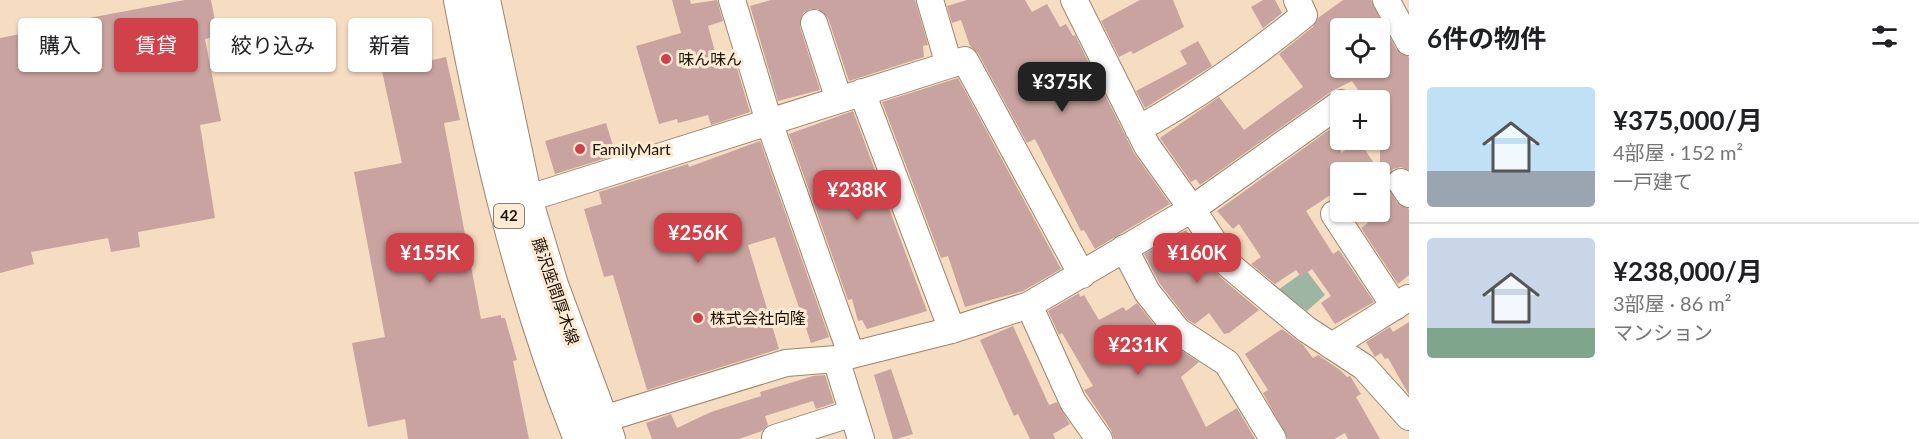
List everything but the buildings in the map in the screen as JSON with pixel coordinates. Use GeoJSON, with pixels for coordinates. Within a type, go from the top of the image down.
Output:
{"type":"FeatureCollection","features":[{"type":"Feature","properties":{"kind":"main road","name":"藤沢座間厚木線"},"geometry":{"type":"LineString","coordinates":[[460,0],[505,204],[529,292],[591,431]]}},
{"type":"Feature","properties":{"kind":"main road","name":"藤沢座間厚木線"},"geometry":{"type":"LineString","coordinates":[[484,0],[526,199],[552,285],[591,431]]}},
{"type":"Feature","properties":{"kind":"street"},"geometry":{"type":"LineString","coordinates":[[930,0],[949,65]]}},
{"type":"Feature","properties":{"kind":"street"},"geometry":{"type":"LineString","coordinates":[[1074,0],[1147,146],[1192,208],[1228,265],[1284,313],[1373,375],[1409,417]]}},
{"type":"Feature","properties":{"kind":"street"},"geometry":{"type":"LineString","coordinates":[[1138,129],[1185,104],[1241,66],[1304,15],[1297,0]]}},
{"type":"Feature","properties":{"kind":"street"},"geometry":{"type":"LineString","coordinates":[[1386,0],[1409,42]]}},
{"type":"Feature","properties":{"kind":"street"},"geometry":{"type":"LineString","coordinates":[[735,1],[769,122],[844,357],[853,413],[861,439]]}},
{"type":"Feature","properties":{"kind":"street"},"geometry":{"type":"LineString","coordinates":[[814,23],[850,96],[952,330]]}},
{"type":"Feature","properties":{"kind":"street"},"geometry":{"type":"LineString","coordinates":[[526,199],[965,60],[1082,274]]}},
{"type":"Feature","properties":{"kind":"street"},"geometry":{"type":"LineString","coordinates":[[591,431],[786,363],[844,357],[952,330],[1029,305],[1192,208],[1330,111]]}},
{"type":"Feature","properties":{"kind":"street"},"geometry":{"type":"LineString","coordinates":[[1332,346],[1402,302],[1335,222]]}},
{"type":"Feature","properties":{"kind":"street"},"geometry":{"type":"LineString","coordinates":[[1124,248],[1147,292],[1178,331],[1227,363],[1273,439]]}},
{"type":"Feature","properties":{"kind":"street"},"geometry":{"type":"LineString","coordinates":[[1029,305],[1073,402],[1099,439]]}},
{"type":"Feature","properties":{"kind":"street"},"geometry":{"type":"LineString","coordinates":[[775,438],[853,413]]}},
{"type":"Feature","properties":{"kind":"green space"},"geometry":{"type":"Polygon","coordinates":[[[1306,270],[1325,295],[1307,311],[1278,290],[1306,270]]]}},
{"type":"Feature","properties":{"kind":"place","name":"味ん味ん"},"geometry":{"type":"Point","coordinates":[666,59]}},
{"type":"Feature","properties":{"kind":"place","name":"FamilyMart"},"geometry":{"type":"Point","coordinates":[580,149]}},
{"type":"Feature","properties":{"kind":"place","name":"株式会社向隆"},"geometry":{"type":"Point","coordinates":[698,318]}}]}
